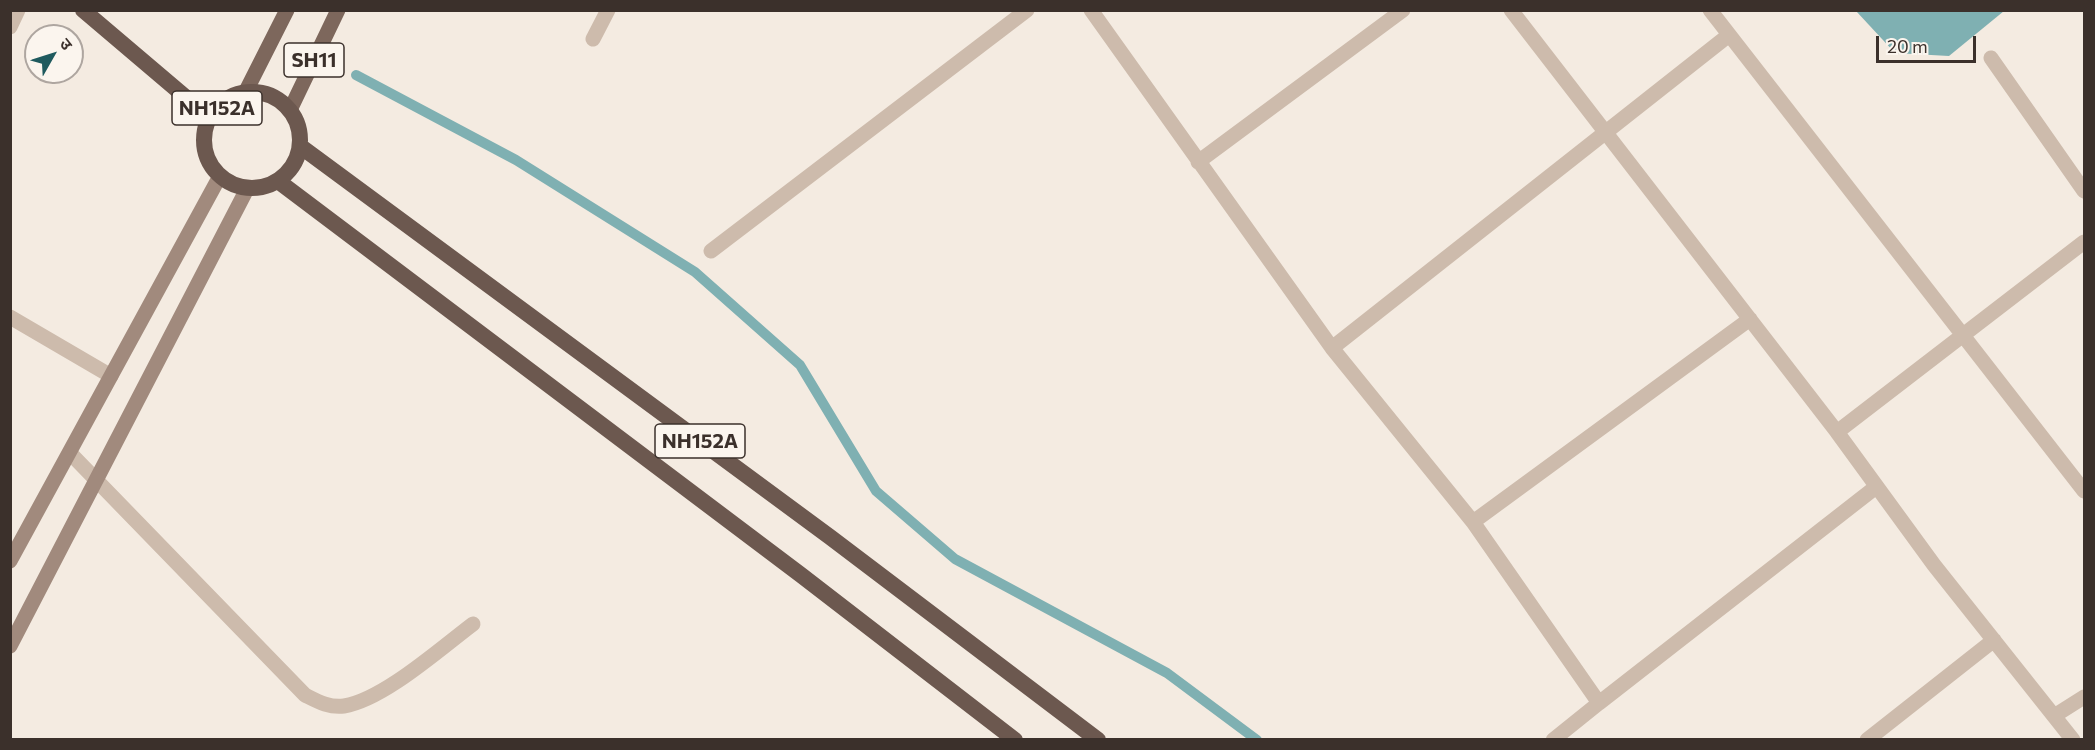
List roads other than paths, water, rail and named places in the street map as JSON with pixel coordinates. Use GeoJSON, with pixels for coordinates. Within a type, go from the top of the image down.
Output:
{"type":"FeatureCollection","features":[{"type":"Feature","properties":{"kind":"highway","name":"NH152A"},"geometry":{"type":"LineString","coordinates":[[83,10],[209,117]]}},
{"type":"Feature","properties":{"kind":"highway","name":"NH152A"},"geometry":{"type":"LineString","coordinates":[[220,176],[214,171],[205,155],[203,135],[209,117],[221,102],[237,94],[257,92],[274,97],[290,110],[298,126],[300,146],[830,537],[1098,740]]}},
{"type":"Feature","properties":{"kind":"highway"},"geometry":{"type":"LineString","coordinates":[[220,176],[230,184],[247,189],[266,187],[278,182],[288,174],[300,146]]}},
{"type":"Feature","properties":{"kind":"highway","name":"NH152A"},"geometry":{"type":"LineString","coordinates":[[278,182],[801,574],[1015,740]]}},
{"type":"Feature","properties":{"kind":"main road","name":"SH11"},"geometry":{"type":"LineString","coordinates":[[245,93],[287,10]]}},
{"type":"Feature","properties":{"kind":"main road","name":"SH11"},"geometry":{"type":"LineString","coordinates":[[290,110],[338,10]]}},
{"type":"Feature","properties":{"kind":"main road"},"geometry":{"type":"LineString","coordinates":[[10,561],[180,245],[220,176]]}},
{"type":"Feature","properties":{"kind":"main road"},"geometry":{"type":"LineString","coordinates":[[10,646],[247,189]]}},
{"type":"Feature","properties":{"kind":"street"},"geometry":{"type":"LineString","coordinates":[[10,27],[18,10]]}},
{"type":"Feature","properties":{"kind":"street"},"geometry":{"type":"LineString","coordinates":[[593,39],[608,10]]}},
{"type":"Feature","properties":{"kind":"street"},"geometry":{"type":"LineString","coordinates":[[711,251],[1027,10]]}},
{"type":"Feature","properties":{"kind":"street"},"geometry":{"type":"LineString","coordinates":[[1091,10],[1332,348],[1473,522],[1599,703]]}},
{"type":"Feature","properties":{"kind":"street"},"geometry":{"type":"LineString","coordinates":[[1198,162],[1403,10]]}},
{"type":"Feature","properties":{"kind":"street"},"geometry":{"type":"LineString","coordinates":[[1511,10],[1837,432],[1934,565],[2073,740]]}},
{"type":"Feature","properties":{"kind":"street"},"geometry":{"type":"LineString","coordinates":[[1710,10],[2085,491]]}},
{"type":"Feature","properties":{"kind":"street"},"geometry":{"type":"LineString","coordinates":[[1332,348],[1729,35]]}},
{"type":"Feature","properties":{"kind":"street"},"geometry":{"type":"LineString","coordinates":[[1991,58],[2085,192]]}},
{"type":"Feature","properties":{"kind":"street"},"geometry":{"type":"LineString","coordinates":[[1837,432],[2085,242]]}},
{"type":"Feature","properties":{"kind":"street"},"geometry":{"type":"LineString","coordinates":[[10,317],[111,376]]}},
{"type":"Feature","properties":{"kind":"street"},"geometry":{"type":"LineString","coordinates":[[1473,522],[1750,320]]}},
{"type":"Feature","properties":{"kind":"street"},"geometry":{"type":"LineString","coordinates":[[70,453],[304,694],[327,706],[345,706],[373,695],[405,676],[473,624]]}},
{"type":"Feature","properties":{"kind":"street"},"geometry":{"type":"LineString","coordinates":[[1553,740],[1876,487]]}},
{"type":"Feature","properties":{"kind":"street"},"geometry":{"type":"LineString","coordinates":[[1868,740],[1994,640]]}},
{"type":"Feature","properties":{"kind":"street"},"geometry":{"type":"LineString","coordinates":[[2054,716],[2085,697]]}},
{"type":"Feature","properties":{"kind":"water"},"geometry":{"type":"Polygon","coordinates":[[[1856,11],[2004,11],[1949,56],[1895,53],[1856,11]]]}},
{"type":"Feature","properties":{"kind":"waterway"},"geometry":{"type":"LineString","coordinates":[[356,75],[516,160],[695,272],[800,365],[876,491],[955,559],[1167,673],[1257,740]]}}]}
